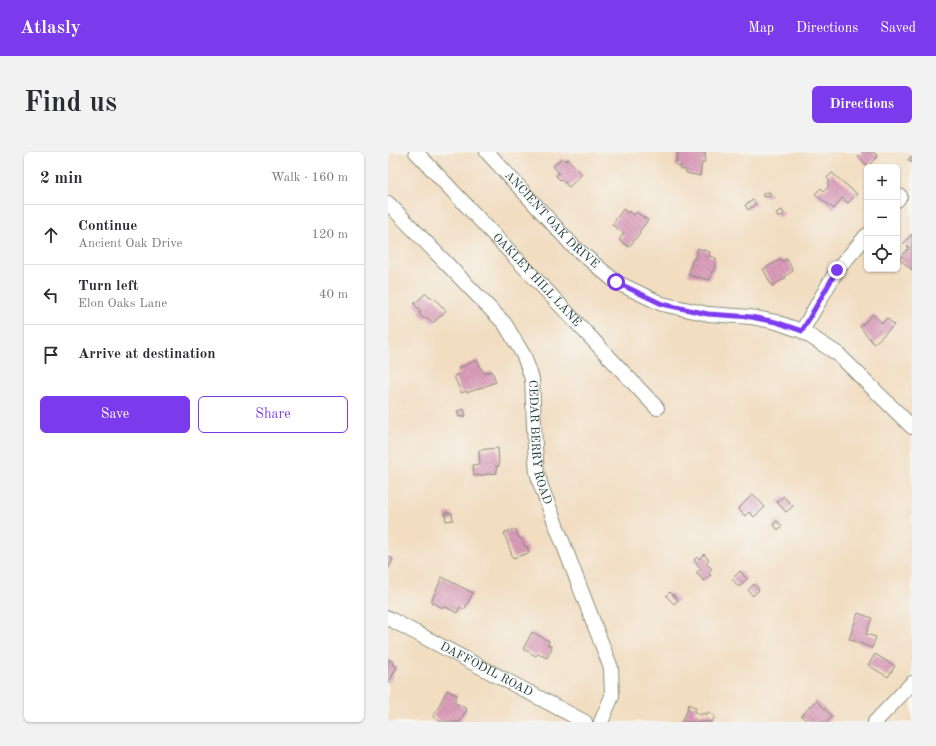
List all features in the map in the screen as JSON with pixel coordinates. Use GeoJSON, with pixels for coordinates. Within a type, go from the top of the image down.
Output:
{"type":"FeatureCollection","features":[{"type":"Feature","properties":{"kind":"street","name":"OAKLEY HILL LANE"},"geometry":{"type":"LineString","coordinates":[[416,152],[657,408]]}},
{"type":"Feature","properties":{"kind":"street","name":"ANCIENT OAK DRIVE"},"geometry":{"type":"LineString","coordinates":[[487,152],[573,246],[616,282],[662,304],[708,314],[751,317],[776,322],[802,331],[838,354],[912,428]]}},
{"type":"Feature","properties":{"kind":"street","name":"CEDAR BERRY ROAD"},"geometry":{"type":"LineString","coordinates":[[388,203],[505,324],[524,356],[532,380],[537,472],[541,486],[611,668],[612,696],[601,722]]}},
{"type":"Feature","properties":{"kind":"street"},"geometry":{"type":"LineString","coordinates":[[802,331],[837,270],[866,236]]}},
{"type":"Feature","properties":{"kind":"street","name":"DAFFODIL ROAD"},"geometry":{"type":"LineString","coordinates":[[388,618],[585,722]]}},
{"type":"Feature","properties":{"kind":"street"},"geometry":{"type":"LineString","coordinates":[[879,720],[912,683]]}},
{"type":"Feature","properties":{"kind":"building"},"geometry":{"type":"Polygon","coordinates":[[[678,152],[705,152],[704,154],[706,155],[704,163],[702,162],[700,176],[686,173],[686,170],[680,169],[681,166],[675,165],[678,152]]]}},
{"type":"Feature","properties":{"kind":"building"},"geometry":{"type":"Polygon","coordinates":[[[863,152],[873,152],[878,156],[870,164],[866,164],[858,157],[863,152]]]}},
{"type":"Feature","properties":{"kind":"building"},"geometry":{"type":"Polygon","coordinates":[[[912,155],[912,163],[908,160],[912,155]]]}},
{"type":"Feature","properties":{"kind":"building"},"geometry":{"type":"Polygon","coordinates":[[[562,158],[565,161],[568,159],[582,174],[569,187],[556,176],[559,173],[553,166],[562,158]]]}},
{"type":"Feature","properties":{"kind":"building"},"geometry":{"type":"Polygon","coordinates":[[[832,173],[857,194],[848,203],[842,198],[834,209],[815,194],[821,188],[824,191],[829,186],[827,184],[830,181],[827,178],[832,173]]]}},
{"type":"Feature","properties":{"kind":"building"},"geometry":{"type":"Polygon","coordinates":[[[770,192],[770,196],[763,197],[763,193],[770,192]]]}},
{"type":"Feature","properties":{"kind":"building"},"geometry":{"type":"Polygon","coordinates":[[[753,200],[756,204],[748,210],[745,205],[753,200]]]}},
{"type":"Feature","properties":{"kind":"building"},"geometry":{"type":"Polygon","coordinates":[[[623,209],[634,215],[636,212],[648,220],[629,247],[619,240],[624,233],[612,225],[623,209]]]}},
{"type":"Feature","properties":{"kind":"building"},"geometry":{"type":"Polygon","coordinates":[[[782,210],[784,214],[778,218],[776,213],[782,210]]]}},
{"type":"Feature","properties":{"kind":"building"},"geometry":{"type":"Polygon","coordinates":[[[912,234],[912,270],[900,260],[909,248],[904,243],[912,234]]]}},
{"type":"Feature","properties":{"kind":"building"},"geometry":{"type":"Polygon","coordinates":[[[698,248],[710,252],[709,256],[716,258],[714,271],[712,271],[710,280],[688,275],[693,258],[695,259],[698,248]]]}},
{"type":"Feature","properties":{"kind":"building"},"geometry":{"type":"Polygon","coordinates":[[[781,259],[782,262],[787,259],[793,271],[785,276],[786,278],[772,286],[763,269],[781,259]]]}},
{"type":"Feature","properties":{"kind":"building"},"geometry":{"type":"Polygon","coordinates":[[[426,293],[433,299],[434,298],[446,311],[433,323],[426,317],[424,319],[419,313],[421,311],[414,304],[426,293]]]}},
{"type":"Feature","properties":{"kind":"building"},"geometry":{"type":"Polygon","coordinates":[[[873,314],[882,323],[887,318],[894,325],[874,344],[860,327],[873,314]]]}},
{"type":"Feature","properties":{"kind":"building"},"geometry":{"type":"Polygon","coordinates":[[[477,360],[484,373],[492,371],[496,382],[467,393],[467,391],[461,393],[454,376],[460,374],[458,368],[477,360]]]}},
{"type":"Feature","properties":{"kind":"building"},"geometry":{"type":"Polygon","coordinates":[[[464,409],[466,416],[459,417],[457,411],[464,409]]]}},
{"type":"Feature","properties":{"kind":"building"},"geometry":{"type":"Polygon","coordinates":[[[498,448],[499,466],[496,466],[497,473],[474,476],[473,465],[480,464],[479,450],[498,448]]]}},
{"type":"Feature","properties":{"kind":"building"},"geometry":{"type":"Polygon","coordinates":[[[753,494],[765,507],[754,517],[749,512],[745,516],[738,509],[753,494]]]}},
{"type":"Feature","properties":{"kind":"building"},"geometry":{"type":"Polygon","coordinates":[[[783,496],[793,506],[786,512],[777,502],[783,496]]]}},
{"type":"Feature","properties":{"kind":"building"},"geometry":{"type":"Polygon","coordinates":[[[445,513],[452,513],[453,520],[446,521],[445,513]]]}},
{"type":"Feature","properties":{"kind":"building"},"geometry":{"type":"Polygon","coordinates":[[[777,521],[782,526],[778,530],[773,524],[777,521]]]}},
{"type":"Feature","properties":{"kind":"building"},"geometry":{"type":"Polygon","coordinates":[[[515,529],[525,547],[527,546],[529,553],[513,558],[504,533],[515,529]]]}},
{"type":"Feature","properties":{"kind":"building"},"geometry":{"type":"Polygon","coordinates":[[[704,554],[709,560],[706,563],[712,569],[708,572],[711,575],[704,581],[696,573],[701,569],[694,560],[697,557],[699,559],[704,554]]]}},
{"type":"Feature","properties":{"kind":"building"},"geometry":{"type":"Polygon","coordinates":[[[388,556],[393,559],[388,569],[388,556]]]}},
{"type":"Feature","properties":{"kind":"building"},"geometry":{"type":"Polygon","coordinates":[[[740,571],[747,579],[739,587],[732,579],[740,571]]]}},
{"type":"Feature","properties":{"kind":"building"},"geometry":{"type":"Polygon","coordinates":[[[442,577],[473,593],[464,610],[460,607],[457,613],[444,606],[443,608],[431,602],[442,577]]]}},
{"type":"Feature","properties":{"kind":"building"},"geometry":{"type":"Polygon","coordinates":[[[754,584],[759,590],[753,596],[748,590],[754,584]]]}},
{"type":"Feature","properties":{"kind":"building"},"geometry":{"type":"Polygon","coordinates":[[[670,592],[678,600],[674,604],[666,596],[670,592]]]}},
{"type":"Feature","properties":{"kind":"building"},"geometry":{"type":"Polygon","coordinates":[[[858,613],[872,618],[866,634],[876,637],[872,648],[849,639],[858,613]]]}},
{"type":"Feature","properties":{"kind":"building"},"geometry":{"type":"Polygon","coordinates":[[[532,632],[549,641],[548,645],[552,647],[547,658],[538,654],[536,656],[523,649],[532,632]]]}},
{"type":"Feature","properties":{"kind":"building"},"geometry":{"type":"Polygon","coordinates":[[[875,654],[895,666],[888,677],[868,665],[875,654]]]}},
{"type":"Feature","properties":{"kind":"building"},"geometry":{"type":"Polygon","coordinates":[[[388,659],[397,667],[388,684],[388,659]]]}},
{"type":"Feature","properties":{"kind":"building"},"geometry":{"type":"Polygon","coordinates":[[[447,690],[457,695],[454,702],[467,709],[460,722],[441,722],[433,717],[447,690]]]}},
{"type":"Feature","properties":{"kind":"building"},"geometry":{"type":"Polygon","coordinates":[[[816,700],[832,716],[827,722],[808,722],[801,716],[816,700]]]}},
{"type":"Feature","properties":{"kind":"building"},"geometry":{"type":"Polygon","coordinates":[[[689,704],[696,708],[694,712],[701,715],[703,713],[706,715],[708,712],[715,716],[712,722],[681,722],[689,704]]]}},
{"type":"Feature","properties":{"kind":"route"},"geometry":{"type":"LineString","coordinates":[[616,282],[662,304],[708,314],[751,317],[776,322],[802,331],[837,270]]}}]}
